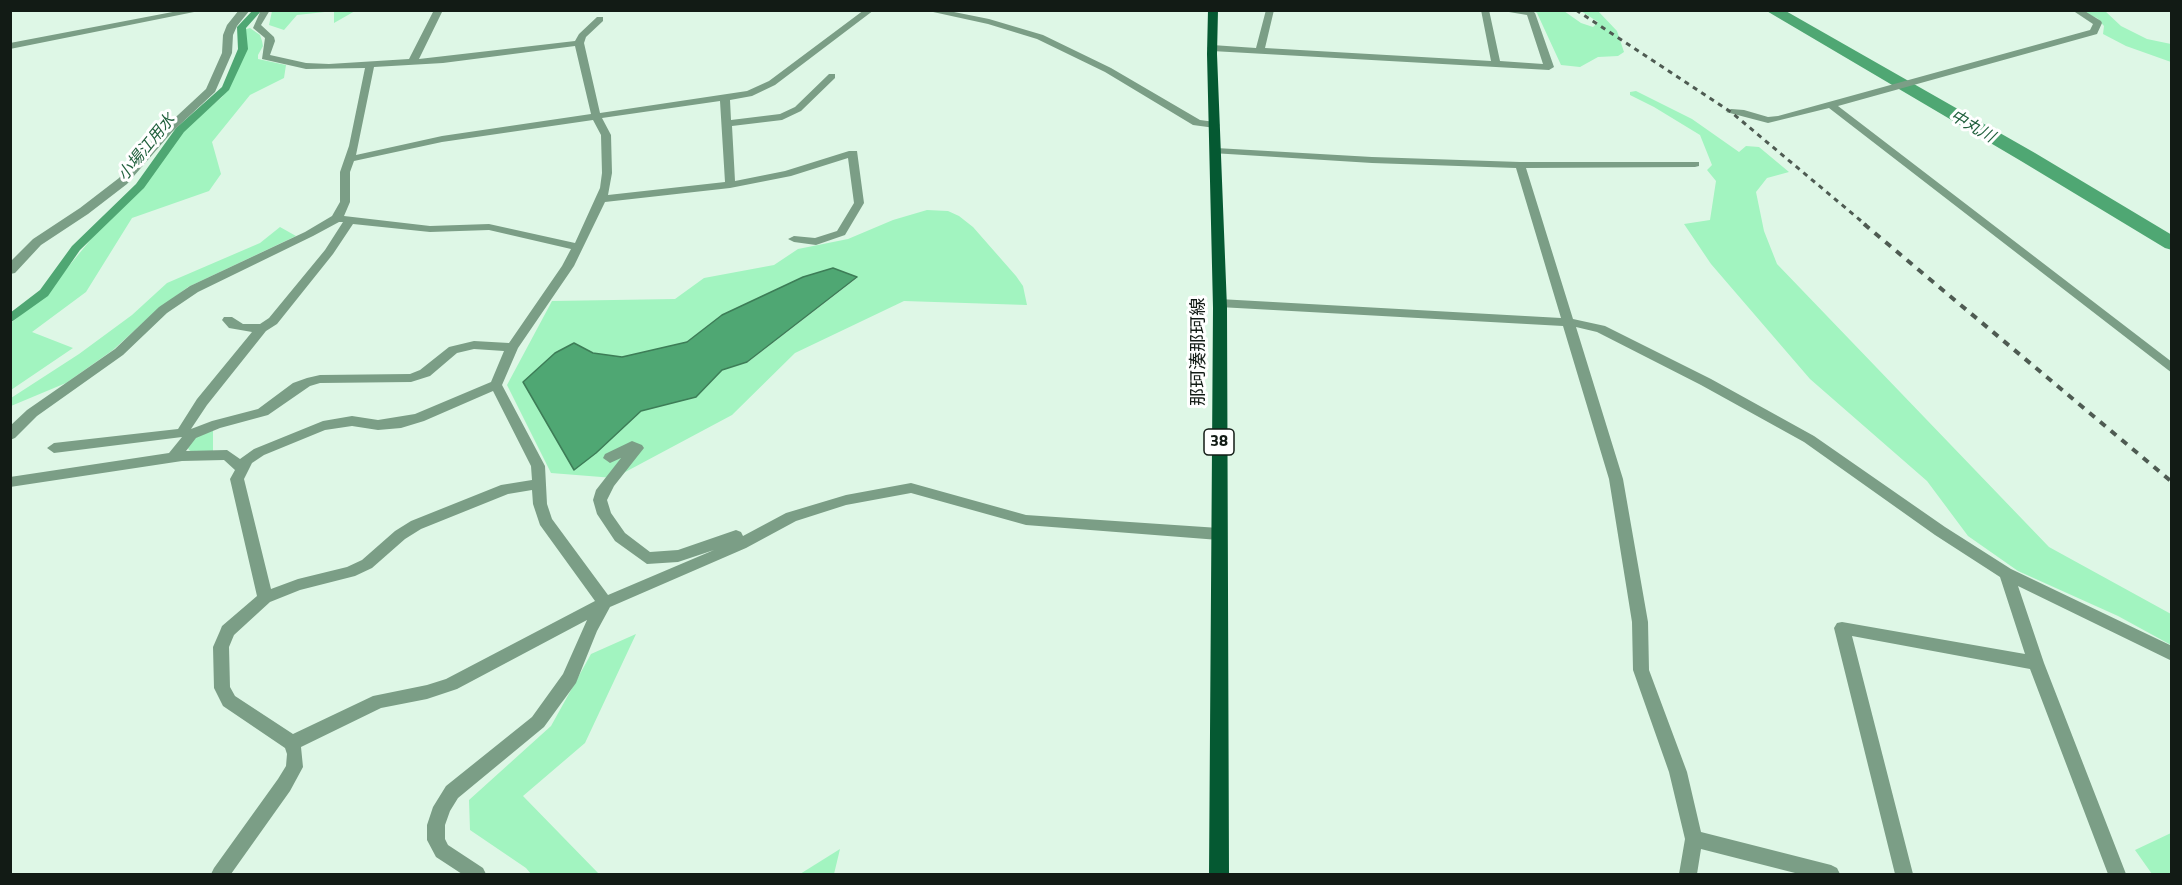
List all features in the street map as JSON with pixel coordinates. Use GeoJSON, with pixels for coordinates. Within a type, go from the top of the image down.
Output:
{"type":"FeatureCollection","features":[{"type":"Feature","properties":{"kind":"main road","name":"那珂湊那珂線"},"geometry":{"type":"LineString","coordinates":[[1213,10],[1212,48],[1220,303],[1219,874]]}},
{"type":"Feature","properties":{"kind":"street"},"geometry":{"type":"LineString","coordinates":[[10,46],[200,10]]}},
{"type":"Feature","properties":{"kind":"street"},"geometry":{"type":"LineString","coordinates":[[10,270],[37,242],[92,206],[123,181],[168,130],[211,90],[227,53],[228,35],[232,25],[245,10]]}},
{"type":"Feature","properties":{"kind":"street"},"geometry":{"type":"LineString","coordinates":[[266,10],[256,25],[269,37],[265,57],[318,67],[455,59],[579,43]]}},
{"type":"Feature","properties":{"kind":"street"},"geometry":{"type":"LineString","coordinates":[[413,62],[439,10]]}},
{"type":"Feature","properties":{"kind":"street"},"geometry":{"type":"LineString","coordinates":[[350,159],[442,139],[749,94],[765,88],[870,10]]}},
{"type":"Feature","properties":{"kind":"street"},"geometry":{"type":"LineString","coordinates":[[928,10],[989,22],[1040,38],[1108,70],[1197,123],[1215,124]]}},
{"type":"Feature","properties":{"kind":"street"},"geometry":{"type":"LineString","coordinates":[[1260,50],[1270,10]]}},
{"type":"Feature","properties":{"kind":"street"},"geometry":{"type":"LineString","coordinates":[[1485,10],[1496,64]]}},
{"type":"Feature","properties":{"kind":"street"},"geometry":{"type":"LineString","coordinates":[[1212,48],[1549,67],[1531,13],[1501,10]]}},
{"type":"Feature","properties":{"kind":"street"},"geometry":{"type":"LineString","coordinates":[[1731,112],[1768,120],[1779,119],[2094,32],[2098,23],[2076,10]]}},
{"type":"Feature","properties":{"kind":"street"},"geometry":{"type":"LineString","coordinates":[[265,598],[237,479],[241,468],[259,452],[322,426],[352,421],[378,425],[401,423],[419,418],[496,385],[512,347],[556,286],[579,247],[601,199],[608,173],[606,135],[596,116],[579,43],[582,36],[600,19]]}},
{"type":"Feature","properties":{"kind":"street"},"geometry":{"type":"LineString","coordinates":[[173,458],[202,402],[262,328],[273,321],[329,252],[343,219],[345,172],[350,159],[370,64]]}},
{"type":"Feature","properties":{"kind":"street"},"geometry":{"type":"LineString","coordinates":[[726,124],[782,117],[798,109],[832,76]]}},
{"type":"Feature","properties":{"kind":"street"},"geometry":{"type":"LineString","coordinates":[[725,97],[730,185]]}},
{"type":"Feature","properties":{"kind":"street"},"geometry":{"type":"LineString","coordinates":[[1830,104],[2172,369]]}},
{"type":"Feature","properties":{"kind":"street"},"geometry":{"type":"LineString","coordinates":[[1216,151],[1372,160],[1520,165],[1695,164]]}},
{"type":"Feature","properties":{"kind":"street"},"geometry":{"type":"LineString","coordinates":[[601,199],[730,185],[787,174],[853,153],[858,203],[841,233],[816,242],[794,239]]}},
{"type":"Feature","properties":{"kind":"street"},"geometry":{"type":"LineString","coordinates":[[1520,165],[1616,479],[1640,622],[1641,670],[1678,772],[1694,839],[1688,874]]}},
{"type":"Feature","properties":{"kind":"street"},"geometry":{"type":"LineString","coordinates":[[10,435],[32,413],[119,352],[163,310],[194,289],[343,219],[430,229],[489,227],[579,247]]}},
{"type":"Feature","properties":{"kind":"street"},"geometry":{"type":"LineString","coordinates":[[1220,303],[1569,322],[1601,329],[1706,382],[1809,439],[1940,531],[2006,573],[2172,654]]}},
{"type":"Feature","properties":{"kind":"street"},"geometry":{"type":"LineString","coordinates":[[228,320],[233,325],[243,328],[262,328]]}},
{"type":"Feature","properties":{"kind":"street"},"geometry":{"type":"LineString","coordinates":[[54,448],[187,434],[263,412],[307,382],[320,379],[411,378],[425,373],[453,350],[474,345],[512,347]]}},
{"type":"Feature","properties":{"kind":"street"},"geometry":{"type":"LineString","coordinates":[[496,385],[538,466],[540,504],[545,521],[605,603]]}},
{"type":"Feature","properties":{"kind":"street"},"geometry":{"type":"LineString","coordinates":[[610,458],[632,446],[637,448],[605,488],[600,500],[604,514],[620,537],[647,558],[678,556],[746,532],[764,532]]}},
{"type":"Feature","properties":{"kind":"street"},"geometry":{"type":"LineString","coordinates":[[10,482],[173,458],[227,455],[241,468]]}},
{"type":"Feature","properties":{"kind":"street"},"geometry":{"type":"LineString","coordinates":[[220,874],[294,767],[295,754],[292,743],[229,701],[222,688],[221,647],[228,631],[265,598],[298,585],[350,572],[367,564],[400,535],[438,515],[506,489],[539,484]]}},
{"type":"Feature","properties":{"kind":"street"},"geometry":{"type":"LineString","coordinates":[[292,743],[335,720],[379,701],[427,692],[451,684],[605,603],[764,532],[792,517],[846,500],[911,488],[1026,520],[1219,534]]}},
{"type":"Feature","properties":{"kind":"street"},"geometry":{"type":"LineString","coordinates":[[2006,573],[2036,663],[2117,874]]}},
{"type":"Feature","properties":{"kind":"street"},"geometry":{"type":"LineString","coordinates":[[477,874],[442,851],[436,840],[436,825],[441,807],[452,792],[538,722],[570,678],[590,629],[605,603]]}},
{"type":"Feature","properties":{"kind":"street"},"geometry":{"type":"LineString","coordinates":[[1904,874],[1842,628],[2036,663]]}},
{"type":"Feature","properties":{"kind":"street"},"geometry":{"type":"LineString","coordinates":[[1694,839],[1831,874]]}},
{"type":"Feature","properties":{"kind":"shaded area"},"geometry":{"type":"Polygon","coordinates":[[[272,10],[355,11],[334,23],[334,11],[297,15],[284,30],[269,25],[272,10]]]}},
{"type":"Feature","properties":{"kind":"shaded area"},"geometry":{"type":"Polygon","coordinates":[[[1533,11],[1564,11],[1581,23],[1593,27],[1598,22],[1581,11],[1598,11],[1617,31],[1624,52],[1618,56],[1598,57],[1580,67],[1561,65],[1537,13],[1533,11]]]}},
{"type":"Feature","properties":{"kind":"shaded area"},"geometry":{"type":"Polygon","coordinates":[[[2079,11],[2105,11],[2121,26],[2147,39],[2171,44],[2171,62],[2126,46],[2103,34],[2104,26],[2097,18],[2079,11]]]}},
{"type":"Feature","properties":{"kind":"shaded area"},"geometry":{"type":"Polygon","coordinates":[[[250,28],[260,35],[262,41],[263,46],[258,59],[286,65],[284,78],[250,95],[212,142],[221,174],[209,191],[132,218],[86,292],[32,332],[73,348],[11,390],[11,323],[45,295],[106,221],[142,186],[183,130],[222,97],[229,87],[246,46],[243,30],[250,28]]]}},
{"type":"Feature","properties":{"kind":"shaded area"},"geometry":{"type":"Polygon","coordinates":[[[1636,91],[1692,119],[1739,152],[1746,146],[1759,147],[1789,172],[1767,178],[1756,192],[1764,231],[1777,264],[2049,547],[2171,614],[2171,645],[2118,616],[2018,571],[1968,536],[1927,481],[1810,379],[1711,264],[1684,224],[1710,220],[1716,181],[1707,170],[1712,165],[1700,135],[1630,95],[1630,92],[1636,91]]]}},
{"type":"Feature","properties":{"kind":"shaded area"},"geometry":{"type":"Polygon","coordinates":[[[927,210],[948,211],[959,216],[973,227],[1016,276],[1023,286],[1027,305],[904,301],[795,353],[732,415],[614,478],[551,473],[507,385],[552,301],[675,299],[704,278],[774,265],[798,249],[848,239],[893,220],[927,210]],[[833,268],[803,277],[722,315],[687,342],[622,357],[593,353],[573,344],[574,469],[596,453],[641,411],[696,397],[722,370],[748,362],[857,278],[833,268]]]}},
{"type":"Feature","properties":{"kind":"shaded area"},"geometry":{"type":"Polygon","coordinates":[[[280,227],[296,236],[188,287],[157,310],[113,350],[66,383],[11,406],[11,398],[79,354],[132,315],[167,283],[260,243],[280,227]]]}},
{"type":"Feature","properties":{"kind":"shaded area"},"geometry":{"type":"Polygon","coordinates":[[[833,268],[857,277],[747,362],[722,370],[696,397],[641,411],[574,470],[523,382],[555,353],[574,343],[593,353],[622,357],[687,342],[722,315],[803,277],[833,268]]]}},
{"type":"Feature","properties":{"kind":"shaded area"},"geometry":{"type":"Polygon","coordinates":[[[213,429],[213,451],[192,452],[189,450],[187,446],[193,438],[213,429]]]}},
{"type":"Feature","properties":{"kind":"shaded area"},"geometry":{"type":"Polygon","coordinates":[[[636,634],[585,743],[523,796],[599,874],[531,874],[526,868],[470,830],[469,800],[551,726],[591,654],[636,634]]]}},
{"type":"Feature","properties":{"kind":"shaded area"},"geometry":{"type":"Polygon","coordinates":[[[2171,833],[2171,874],[2152,874],[2135,850],[2171,833]]]}},
{"type":"Feature","properties":{"kind":"shaded area"},"geometry":{"type":"Polygon","coordinates":[[[840,849],[834,874],[800,874],[840,849]]]}},
{"type":"Feature","properties":{"kind":"waterway","name":"小場江用水"},"geometry":{"type":"LineString","coordinates":[[10,319],[44,293],[76,248],[140,186],[180,130],[226,88],[243,49],[241,27],[258,10]]}},
{"type":"Feature","properties":{"kind":"waterway","name":"中丸川"},"geometry":{"type":"LineString","coordinates":[[1772,10],[2028,157],[2172,244]]}},
{"type":"Feature","properties":{"kind":"railway"},"geometry":{"type":"LineString","coordinates":[[1576,10],[1731,112],[1866,225]]}},
{"type":"Feature","properties":{"kind":"railway"},"geometry":{"type":"LineString","coordinates":[[1864,224],[2172,482]]}}]}
